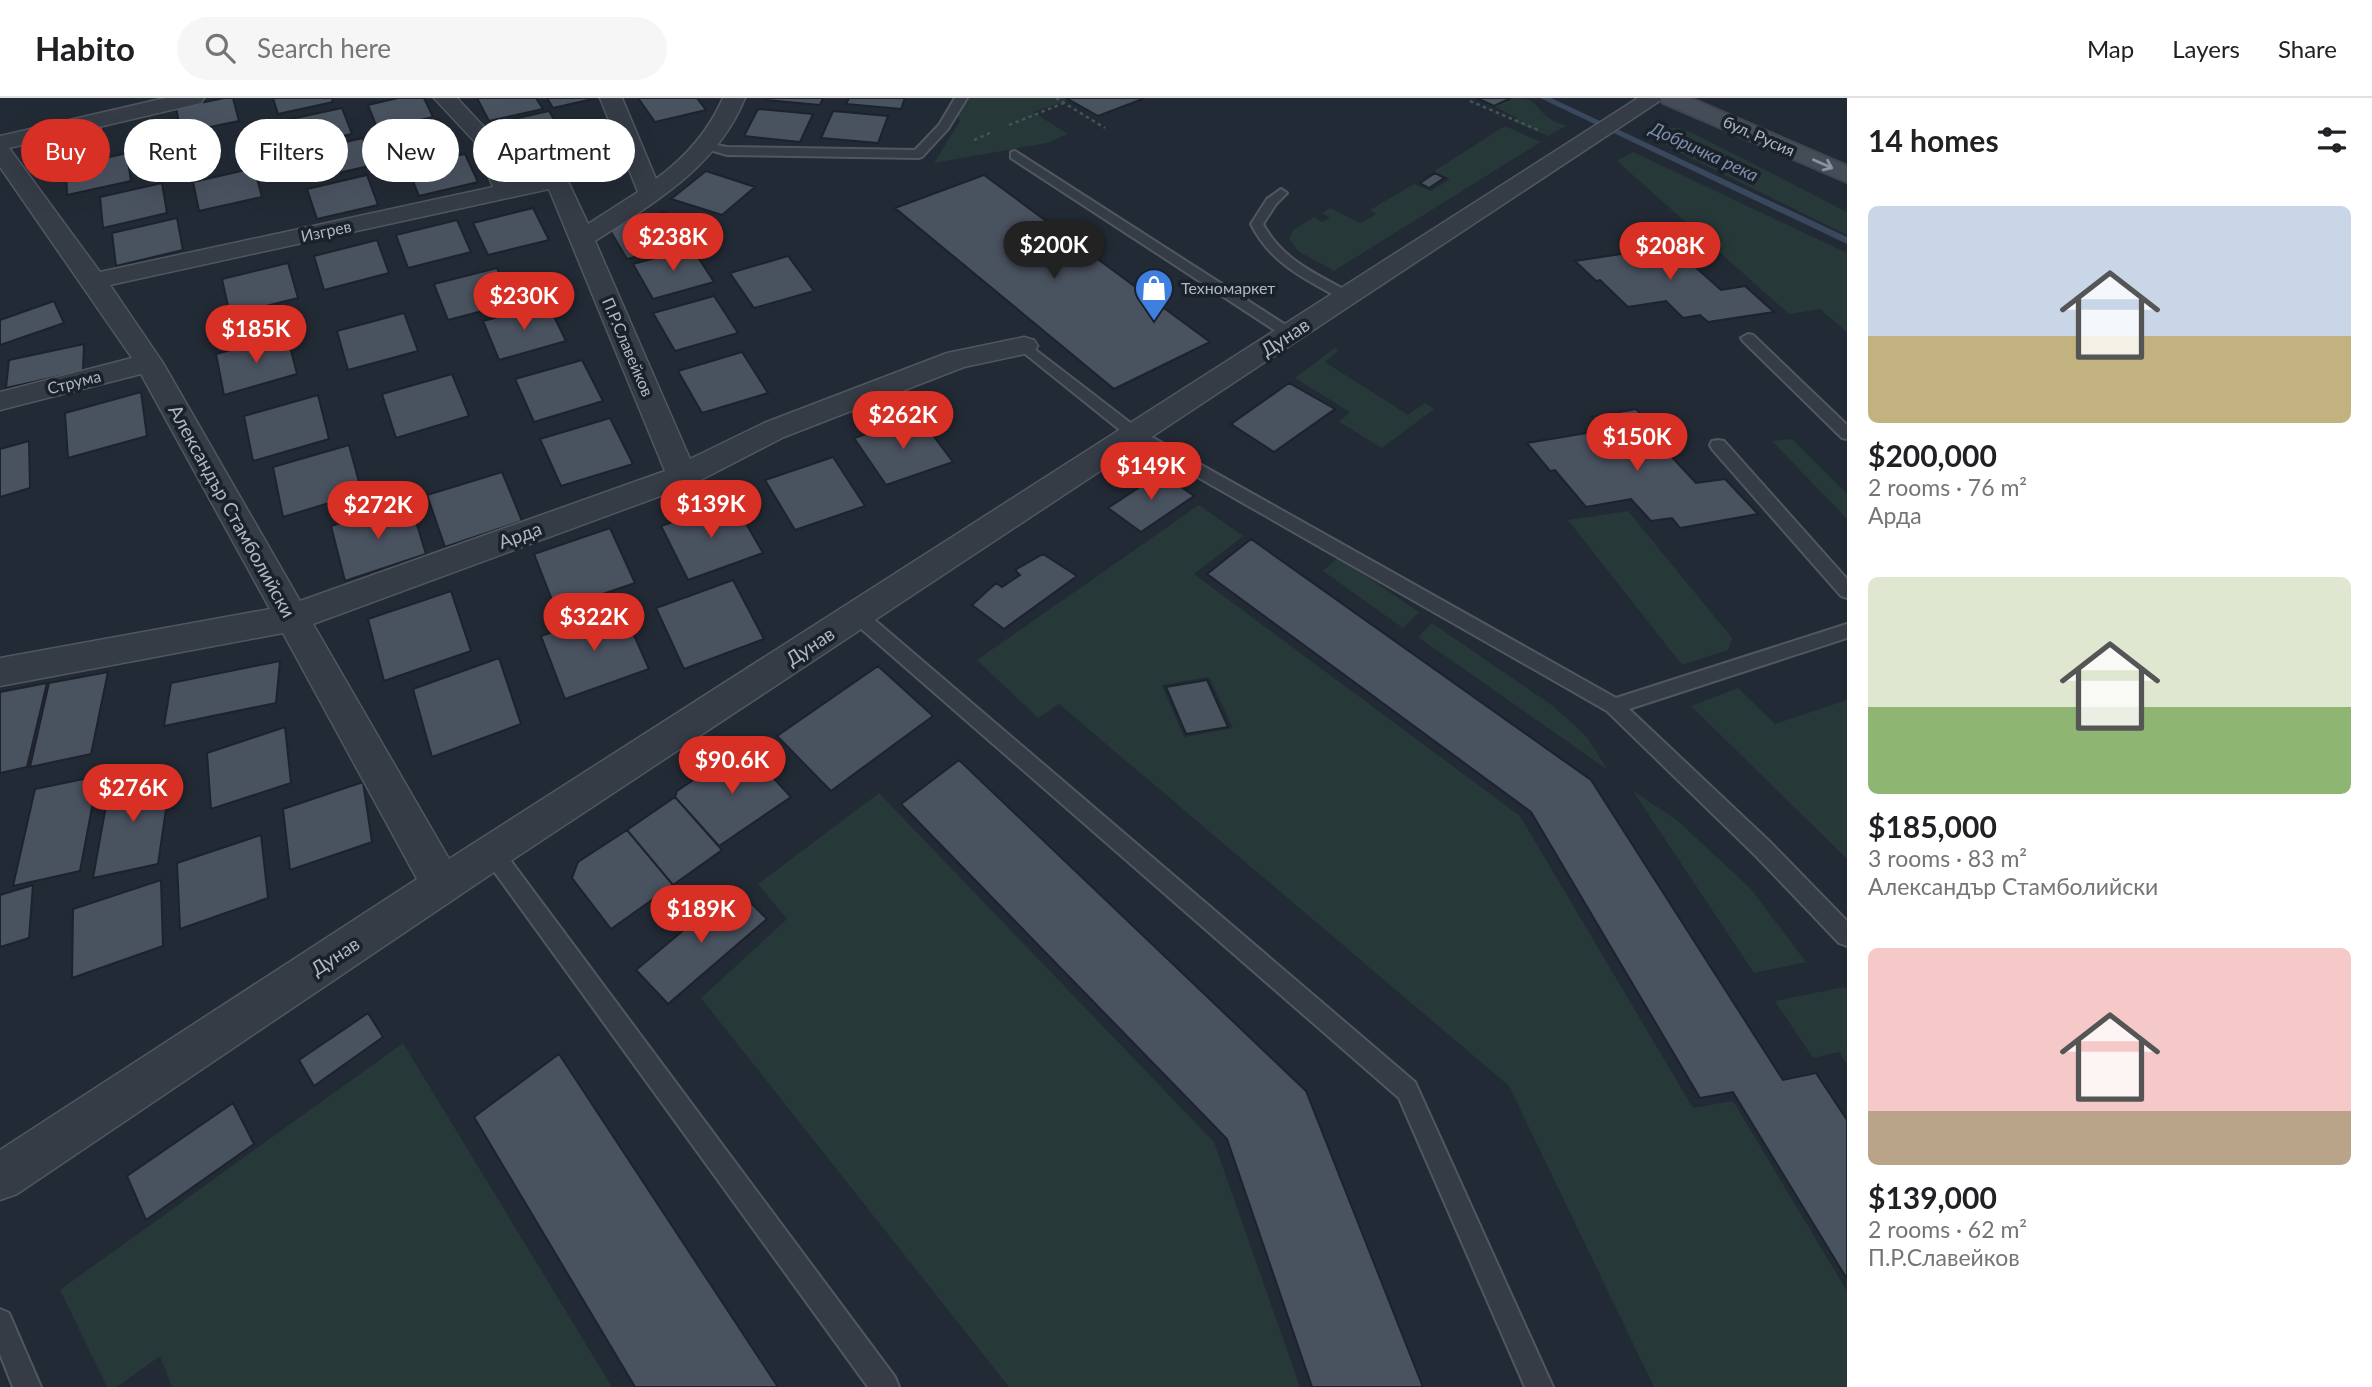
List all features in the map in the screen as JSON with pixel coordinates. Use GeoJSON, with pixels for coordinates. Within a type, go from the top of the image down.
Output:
{"type":"FeatureCollection","features":[{"type":"Feature","properties":{"kind":"main road","name":"бул. Русия"},"geometry":{"type":"LineString","coordinates":[[1671,98],[1847,175]]}},
{"type":"Feature","properties":{"kind":"street"},"geometry":{"type":"LineString","coordinates":[[0,143],[193,98]]}},
{"type":"Feature","properties":{"kind":"street"},"geometry":{"type":"LineString","coordinates":[[445,98],[484,139],[508,191]]}},
{"type":"Feature","properties":{"kind":"street"},"geometry":{"type":"LineString","coordinates":[[611,98],[650,193]]}},
{"type":"Feature","properties":{"kind":"street"},"geometry":{"type":"LineString","coordinates":[[582,239],[650,193],[706,147],[729,114],[734,98]]}},
{"type":"Feature","properties":{"kind":"street","name":"Дунав"},"geometry":{"type":"LineString","coordinates":[[0,1177],[492,852],[1653,98]]}},
{"type":"Feature","properties":{"kind":"street","name":"Александър Стамболийски"},"geometry":{"type":"LineString","coordinates":[[0,151],[94,281],[149,363],[442,885]]}},
{"type":"Feature","properties":{"kind":"street","name":"Изгрев"},"geometry":{"type":"LineString","coordinates":[[94,281],[548,182]]}},
{"type":"Feature","properties":{"kind":"street","name":"П.Р.Славейков"},"geometry":{"type":"LineString","coordinates":[[558,182],[682,476]]}},
{"type":"Feature","properties":{"kind":"street","name":"Арда"},"geometry":{"type":"LineString","coordinates":[[0,672],[292,618],[682,476],[774,430],[957,359],[1024,346]]}},
{"type":"Feature","properties":{"kind":"street","name":"Струма"},"geometry":{"type":"LineString","coordinates":[[0,401],[149,363]]}},
{"type":"Feature","properties":{"kind":"lane"},"geometry":{"type":"LineString","coordinates":[[706,147],[727,151],[918,154],[944,127],[961,98]]}},
{"type":"Feature","properties":{"kind":"lane"},"geometry":{"type":"LineString","coordinates":[[1015,155],[1290,334]]}},
{"type":"Feature","properties":{"kind":"lane"},"geometry":{"type":"LineString","coordinates":[[1281,193],[1271,202],[1257,224],[1264,240],[1280,259],[1348,297]]}},
{"type":"Feature","properties":{"kind":"lane"},"geometry":{"type":"LineString","coordinates":[[1748,338],[1847,434]]}},
{"type":"Feature","properties":{"kind":"lane"},"geometry":{"type":"LineString","coordinates":[[1024,346],[1136,435],[1614,706],[1763,849],[1847,936]]}},
{"type":"Feature","properties":{"kind":"lane"},"geometry":{"type":"LineString","coordinates":[[1718,445],[1847,591]]}},
{"type":"Feature","properties":{"kind":"lane"},"geometry":{"type":"LineString","coordinates":[[857,615],[1407,1090],[1539,1387]]}},
{"type":"Feature","properties":{"kind":"lane"},"geometry":{"type":"LineString","coordinates":[[1614,706],[1847,631]]}},
{"type":"Feature","properties":{"kind":"lane"},"geometry":{"type":"LineString","coordinates":[[492,852],[885,1387]]}},
{"type":"Feature","properties":{"kind":"lane"},"geometry":{"type":"LineString","coordinates":[[0,1322],[27,1387]]}},
{"type":"Feature","properties":{"kind":"path"},"geometry":{"type":"LineString","coordinates":[[1056,98],[1105,128]]}},
{"type":"Feature","properties":{"kind":"path"},"geometry":{"type":"LineString","coordinates":[[1470,101],[1599,133]]}},
{"type":"Feature","properties":{"kind":"shaded area"},"geometry":{"type":"Polygon","coordinates":[[[952,98],[1066,98],[1069,100],[1033,112],[1068,134],[1047,143],[934,163],[960,121],[952,98]]]}},
{"type":"Feature","properties":{"kind":"shaded area"},"geometry":{"type":"Polygon","coordinates":[[[1511,98],[1531,101],[1547,117],[1566,126],[1548,136],[1512,121],[1517,118],[1494,106],[1511,98]]]}},
{"type":"Feature","properties":{"kind":"shaded area"},"geometry":{"type":"Polygon","coordinates":[[[1505,126],[1541,142],[1334,271],[1298,251],[1289,239],[1293,230],[1314,217],[1322,222],[1330,218],[1322,213],[1330,208],[1361,223],[1376,214],[1370,210],[1414,184],[1431,191],[1450,179],[1434,171],[1505,126]]]}},
{"type":"Feature","properties":{"kind":"shaded area"},"geometry":{"type":"Polygon","coordinates":[[[1679,128],[1695,134],[1847,212],[1847,235],[1674,150],[1654,137],[1658,131],[1679,128]]]}},
{"type":"Feature","properties":{"kind":"shaded area"},"geometry":{"type":"Polygon","coordinates":[[[1633,152],[1847,253],[1847,332],[1820,309],[1789,314],[1617,161],[1633,152]]]}},
{"type":"Feature","properties":{"kind":"shaded area"},"geometry":{"type":"Polygon","coordinates":[[[1335,348],[1339,350],[1325,362],[1408,415],[1425,403],[1434,409],[1382,448],[1339,422],[1350,412],[1295,378],[1335,348]]]}},
{"type":"Feature","properties":{"kind":"shaded area"},"geometry":{"type":"Polygon","coordinates":[[[1792,439],[1847,494],[1847,519],[1772,441],[1792,439]]]}},
{"type":"Feature","properties":{"kind":"shaded area"},"geometry":{"type":"Polygon","coordinates":[[[1199,505],[1243,536],[1194,574],[1520,816],[1693,1108],[1733,1101],[1847,1291],[1847,1387],[1654,1387],[1509,1086],[1059,704],[1038,718],[977,660],[1199,505]],[[1209,677],[1162,685],[1184,737],[1233,728],[1209,677]]]}},
{"type":"Feature","properties":{"kind":"shaded area"},"geometry":{"type":"Polygon","coordinates":[[[1628,511],[1732,638],[1728,650],[1682,665],[1568,520],[1628,511]]]}},
{"type":"Feature","properties":{"kind":"shaded area"},"geometry":{"type":"Polygon","coordinates":[[[1338,557],[1419,612],[1403,628],[1323,571],[1338,557]]]}},
{"type":"Feature","properties":{"kind":"shaded area"},"geometry":{"type":"Polygon","coordinates":[[[1432,623],[1553,706],[1586,736],[1608,770],[1418,637],[1432,623]]]}},
{"type":"Feature","properties":{"kind":"shaded area"},"geometry":{"type":"Polygon","coordinates":[[[1738,688],[1775,724],[1847,700],[1847,859],[1691,706],[1738,688]]]}},
{"type":"Feature","properties":{"kind":"shaded area"},"geometry":{"type":"Polygon","coordinates":[[[1633,791],[1677,820],[1751,889],[1806,962],[1754,973],[1633,791]]]}},
{"type":"Feature","properties":{"kind":"shaded area"},"geometry":{"type":"Polygon","coordinates":[[[879,793],[1214,1142],[1300,1387],[1009,1387],[701,998],[787,919],[758,884],[879,793]]]}},
{"type":"Feature","properties":{"kind":"shaded area"},"geometry":{"type":"Polygon","coordinates":[[[1844,987],[1847,989],[1847,1064],[1839,1052],[1813,1058],[1775,1001],[1844,987]]]}},
{"type":"Feature","properties":{"kind":"shaded area"},"geometry":{"type":"Polygon","coordinates":[[[403,1043],[612,1387],[172,1387],[160,1356],[117,1387],[107,1387],[60,1290],[403,1043]]]}},
{"type":"Feature","properties":{"kind":"building"},"geometry":{"type":"Polygon","coordinates":[[[233,98],[238,119],[221,125],[221,119],[178,119],[176,108],[233,98]]]}},
{"type":"Feature","properties":{"kind":"building"},"geometry":{"type":"Polygon","coordinates":[[[273,98],[332,98],[333,102],[278,114],[273,98]]]}},
{"type":"Feature","properties":{"kind":"building"},"geometry":{"type":"Polygon","coordinates":[[[398,98],[424,98],[433,117],[374,119],[368,105],[398,98]]]}},
{"type":"Feature","properties":{"kind":"building"},"geometry":{"type":"Polygon","coordinates":[[[477,98],[536,98],[543,109],[498,119],[488,119],[477,98]]]}},
{"type":"Feature","properties":{"kind":"building"},"geometry":{"type":"Polygon","coordinates":[[[547,98],[597,98],[553,108],[547,98]]]}},
{"type":"Feature","properties":{"kind":"building"},"geometry":{"type":"Polygon","coordinates":[[[638,98],[697,98],[706,110],[655,122],[638,98]]]}},
{"type":"Feature","properties":{"kind":"building"},"geometry":{"type":"Polygon","coordinates":[[[823,98],[820,105],[766,100],[823,98]]]}},
{"type":"Feature","properties":{"kind":"building"},"geometry":{"type":"Polygon","coordinates":[[[849,98],[905,98],[901,109],[846,104],[849,98]]]}},
{"type":"Feature","properties":{"kind":"building"},"geometry":{"type":"Polygon","coordinates":[[[1066,98],[1145,98],[1098,116],[1066,98]]]}},
{"type":"Feature","properties":{"kind":"building"},"geometry":{"type":"Polygon","coordinates":[[[1477,98],[1511,98],[1494,106],[1477,98]]]}},
{"type":"Feature","properties":{"kind":"building"},"geometry":{"type":"Polygon","coordinates":[[[342,108],[346,119],[291,119],[342,108]]]}},
{"type":"Feature","properties":{"kind":"building"},"geometry":{"type":"Polygon","coordinates":[[[758,109],[813,114],[800,142],[744,136],[758,109]]]}},
{"type":"Feature","properties":{"kind":"building"},"geometry":{"type":"Polygon","coordinates":[[[549,111],[554,119],[514,119],[549,111]]]}},
{"type":"Feature","properties":{"kind":"building"},"geometry":{"type":"Polygon","coordinates":[[[833,111],[888,116],[878,143],[821,138],[833,111]]]}},
{"type":"Feature","properties":{"kind":"building"},"geometry":{"type":"Polygon","coordinates":[[[362,138],[362,168],[348,171],[348,141],[362,138]]]}},
{"type":"Feature","properties":{"kind":"building"},"geometry":{"type":"Polygon","coordinates":[[[124,154],[124,182],[126,182],[67,195],[67,182],[110,182],[110,157],[124,154]]]}},
{"type":"Feature","properties":{"kind":"building"},"geometry":{"type":"Polygon","coordinates":[[[465,154],[473,171],[473,182],[478,182],[419,196],[413,182],[459,182],[459,155],[465,154]]]}},
{"type":"Feature","properties":{"kind":"building"},"geometry":{"type":"Polygon","coordinates":[[[706,171],[755,187],[722,215],[671,199],[706,171]]]}},
{"type":"Feature","properties":{"kind":"building"},"geometry":{"type":"Polygon","coordinates":[[[235,172],[235,182],[258,182],[262,197],[199,211],[193,182],[221,182],[221,176],[235,172]]]}},
{"type":"Feature","properties":{"kind":"building"},"geometry":{"type":"Polygon","coordinates":[[[1435,173],[1444,178],[1429,188],[1420,183],[1435,173]]]}},
{"type":"Feature","properties":{"kind":"building"},"geometry":{"type":"Polygon","coordinates":[[[984,175],[1210,342],[1114,389],[895,208],[984,175]]]}},
{"type":"Feature","properties":{"kind":"building"},"geometry":{"type":"Polygon","coordinates":[[[362,176],[362,182],[370,182],[378,205],[317,219],[307,189],[348,182],[348,179],[362,176]]]}},
{"type":"Feature","properties":{"kind":"building"},"geometry":{"type":"Polygon","coordinates":[[[162,183],[167,213],[103,228],[100,197],[162,183]]]}},
{"type":"Feature","properties":{"kind":"building"},"geometry":{"type":"Polygon","coordinates":[[[533,208],[549,240],[488,255],[473,223],[533,208]]]}},
{"type":"Feature","properties":{"kind":"building"},"geometry":{"type":"Polygon","coordinates":[[[665,212],[686,244],[627,259],[608,227],[665,212]]]}},
{"type":"Feature","properties":{"kind":"building"},"geometry":{"type":"Polygon","coordinates":[[[177,218],[183,250],[116,266],[112,233],[177,218]]]}},
{"type":"Feature","properties":{"kind":"building"},"geometry":{"type":"Polygon","coordinates":[[[457,220],[471,252],[408,268],[396,235],[457,220]]]}},
{"type":"Feature","properties":{"kind":"building"},"geometry":{"type":"Polygon","coordinates":[[[1668,236],[1690,256],[1684,257],[1721,290],[1745,286],[1774,312],[1708,322],[1700,315],[1683,318],[1666,301],[1628,307],[1575,261],[1641,251],[1630,241],[1668,236]]]}},
{"type":"Feature","properties":{"kind":"building"},"geometry":{"type":"Polygon","coordinates":[[[377,240],[389,273],[324,290],[314,256],[377,240]]]}},
{"type":"Feature","properties":{"kind":"building"},"geometry":{"type":"Polygon","coordinates":[[[692,248],[714,282],[653,299],[633,264],[692,248]]]}},
{"type":"Feature","properties":{"kind":"building"},"geometry":{"type":"Polygon","coordinates":[[[788,256],[814,291],[754,308],[730,273],[788,256]]]}},
{"type":"Feature","properties":{"kind":"building"},"geometry":{"type":"Polygon","coordinates":[[[288,263],[298,298],[230,315],[222,279],[288,263]]]}},
{"type":"Feature","properties":{"kind":"building"},"geometry":{"type":"Polygon","coordinates":[[[497,268],[513,303],[448,320],[434,284],[497,268]]]}},
{"type":"Feature","properties":{"kind":"building"},"geometry":{"type":"Polygon","coordinates":[[[714,296],[738,333],[675,351],[653,313],[714,296]]]}},
{"type":"Feature","properties":{"kind":"building"},"geometry":{"type":"Polygon","coordinates":[[[54,301],[64,323],[0,345],[0,320],[54,301]]]}},
{"type":"Feature","properties":{"kind":"building"},"geometry":{"type":"Polygon","coordinates":[[[548,304],[566,341],[499,360],[483,321],[548,304]]]}},
{"type":"Feature","properties":{"kind":"building"},"geometry":{"type":"Polygon","coordinates":[[[404,313],[418,351],[348,370],[337,331],[404,313]]]}},
{"type":"Feature","properties":{"kind":"building"},"geometry":{"type":"Polygon","coordinates":[[[287,335],[297,374],[224,395],[216,354],[287,335]]]}},
{"type":"Feature","properties":{"kind":"building"},"geometry":{"type":"Polygon","coordinates":[[[84,344],[83,371],[6,388],[9,360],[84,344]]]}},
{"type":"Feature","properties":{"kind":"building"},"geometry":{"type":"Polygon","coordinates":[[[742,352],[768,393],[702,413],[678,371],[742,352]]]}},
{"type":"Feature","properties":{"kind":"building"},"geometry":{"type":"Polygon","coordinates":[[[582,360],[603,401],[534,422],[515,379],[582,360]]]}},
{"type":"Feature","properties":{"kind":"building"},"geometry":{"type":"Polygon","coordinates":[[[452,374],[469,416],[396,438],[382,394],[452,374]]]}},
{"type":"Feature","properties":{"kind":"building"},"geometry":{"type":"Polygon","coordinates":[[[1289,383],[1335,409],[1274,452],[1231,424],[1289,383]]]}},
{"type":"Feature","properties":{"kind":"building"},"geometry":{"type":"Polygon","coordinates":[[[141,392],[147,436],[68,458],[65,413],[141,392]]]}},
{"type":"Feature","properties":{"kind":"building"},"geometry":{"type":"Polygon","coordinates":[[[318,395],[329,439],[253,461],[244,416],[318,395]]]}},
{"type":"Feature","properties":{"kind":"building"},"geometry":{"type":"Polygon","coordinates":[[[1636,409],[1661,436],[1654,438],[1696,483],[1725,479],[1758,514],[1680,528],[1672,518],[1651,521],[1631,499],[1586,507],[1555,470],[1550,471],[1527,443],[1604,430],[1592,417],[1636,409]]]}},
{"type":"Feature","properties":{"kind":"building"},"geometry":{"type":"Polygon","coordinates":[[[919,417],[953,462],[886,485],[854,438],[919,417]]]}},
{"type":"Feature","properties":{"kind":"building"},"geometry":{"type":"Polygon","coordinates":[[[610,418],[633,464],[561,486],[540,439],[610,418]]]}},
{"type":"Feature","properties":{"kind":"building"},"geometry":{"type":"Polygon","coordinates":[[[29,441],[30,488],[0,497],[0,449],[29,441]]]}},
{"type":"Feature","properties":{"kind":"building"},"geometry":{"type":"Polygon","coordinates":[[[349,445],[362,493],[283,517],[273,467],[349,445]]]}},
{"type":"Feature","properties":{"kind":"building"},"geometry":{"type":"Polygon","coordinates":[[[833,457],[865,506],[795,530],[765,480],[833,457]]]}},
{"type":"Feature","properties":{"kind":"building"},"geometry":{"type":"Polygon","coordinates":[[[502,472],[522,521],[445,547],[427,495],[502,472]]]}},
{"type":"Feature","properties":{"kind":"building"},"geometry":{"type":"Polygon","coordinates":[[[1161,473],[1194,496],[1141,532],[1108,508],[1161,473]]]}},
{"type":"Feature","properties":{"kind":"building"},"geometry":{"type":"Polygon","coordinates":[[[733,501],[763,553],[688,580],[661,526],[733,501]]]}},
{"type":"Feature","properties":{"kind":"building"},"geometry":{"type":"Polygon","coordinates":[[[410,502],[426,554],[345,581],[331,526],[410,502]]]}},
{"type":"Feature","properties":{"kind":"building"},"geometry":{"type":"Polygon","coordinates":[[[610,528],[635,583],[556,610],[534,554],[610,528]]]}},
{"type":"Feature","properties":{"kind":"building"},"geometry":{"type":"Polygon","coordinates":[[[1251,539],[1591,780],[1783,1080],[1816,1073],[1847,1120],[1847,1279],[1733,1092],[1700,1098],[1531,812],[1207,574],[1251,539]]]}},
{"type":"Feature","properties":{"kind":"building"},"geometry":{"type":"Polygon","coordinates":[[[1043,554],[1077,576],[1004,629],[972,605],[996,583],[1002,587],[1020,575],[1015,570],[1043,554]]]}},
{"type":"Feature","properties":{"kind":"building"},"geometry":{"type":"Polygon","coordinates":[[[733,580],[764,639],[684,669],[656,608],[733,580]]]}},
{"type":"Feature","properties":{"kind":"building"},"geometry":{"type":"Polygon","coordinates":[[[451,591],[471,651],[384,681],[368,619],[451,591]]]}},
{"type":"Feature","properties":{"kind":"building"},"geometry":{"type":"Polygon","coordinates":[[[622,608],[649,669],[565,699],[541,636],[622,608]]]}},
{"type":"Feature","properties":{"kind":"building"},"geometry":{"type":"Polygon","coordinates":[[[499,658],[521,724],[432,757],[413,689],[499,658]]]}},
{"type":"Feature","properties":{"kind":"building"},"geometry":{"type":"Polygon","coordinates":[[[280,661],[276,703],[164,726],[171,683],[280,661]]]}},
{"type":"Feature","properties":{"kind":"building"},"geometry":{"type":"Polygon","coordinates":[[[878,666],[933,716],[831,791],[777,736],[878,666]]]}},
{"type":"Feature","properties":{"kind":"building"},"geometry":{"type":"Polygon","coordinates":[[[108,672],[91,754],[30,767],[49,683],[108,672]]]}},
{"type":"Feature","properties":{"kind":"building"},"geometry":{"type":"Polygon","coordinates":[[[1207,680],[1228,727],[1186,734],[1166,687],[1207,680]]]}},
{"type":"Feature","properties":{"kind":"building"},"geometry":{"type":"Polygon","coordinates":[[[47,683],[27,767],[0,773],[0,692],[47,683]]]}},
{"type":"Feature","properties":{"kind":"building"},"geometry":{"type":"Polygon","coordinates":[[[285,727],[291,783],[211,809],[207,753],[285,727]]]}},
{"type":"Feature","properties":{"kind":"building"},"geometry":{"type":"Polygon","coordinates":[[[744,746],[791,797],[719,846],[675,797],[677,791],[744,746]]]}},
{"type":"Feature","properties":{"kind":"building"},"geometry":{"type":"Polygon","coordinates":[[[959,760],[1306,1091],[1423,1387],[1312,1387],[1227,1139],[901,804],[959,760]]]}},
{"type":"Feature","properties":{"kind":"building"},"geometry":{"type":"Polygon","coordinates":[[[172,769],[158,864],[93,878],[110,783],[172,769]]]}},
{"type":"Feature","properties":{"kind":"building"},"geometry":{"type":"Polygon","coordinates":[[[98,776],[80,871],[13,886],[35,789],[98,776]]]}},
{"type":"Feature","properties":{"kind":"building"},"geometry":{"type":"Polygon","coordinates":[[[363,782],[372,842],[290,870],[283,809],[363,782]]]}},
{"type":"Feature","properties":{"kind":"building"},"geometry":{"type":"Polygon","coordinates":[[[675,797],[722,850],[673,885],[627,830],[675,797]]]}},
{"type":"Feature","properties":{"kind":"building"},"geometry":{"type":"Polygon","coordinates":[[[627,830],[673,885],[611,929],[572,878],[578,862],[627,830]]]}},
{"type":"Feature","properties":{"kind":"building"},"geometry":{"type":"Polygon","coordinates":[[[261,835],[268,898],[180,929],[177,863],[261,835]]]}},
{"type":"Feature","properties":{"kind":"building"},"geometry":{"type":"Polygon","coordinates":[[[161,880],[163,946],[72,978],[73,909],[161,880]]]}},
{"type":"Feature","properties":{"kind":"building"},"geometry":{"type":"Polygon","coordinates":[[[33,885],[29,938],[0,947],[0,895],[33,885]]]}},
{"type":"Feature","properties":{"kind":"building"},"geometry":{"type":"Polygon","coordinates":[[[735,887],[767,919],[668,1004],[636,970],[735,887]]]}},
{"type":"Feature","properties":{"kind":"building"},"geometry":{"type":"Polygon","coordinates":[[[368,1013],[383,1037],[314,1086],[299,1060],[368,1013]]]}},
{"type":"Feature","properties":{"kind":"building"},"geometry":{"type":"Polygon","coordinates":[[[559,1054],[778,1387],[635,1387],[474,1117],[559,1054]]]}},
{"type":"Feature","properties":{"kind":"building"},"geometry":{"type":"Polygon","coordinates":[[[233,1103],[254,1144],[146,1220],[127,1176],[233,1103]]]}},
{"type":"Feature","properties":{"kind":"waterway","name":"Добричка река"},"geometry":{"type":"LineString","coordinates":[[1544,98],[1847,241]]}},
{"type":"Feature","properties":{"kind":"place","name":"Техномаркет"},"geometry":{"type":"Point","coordinates":[1154,322]}}]}
